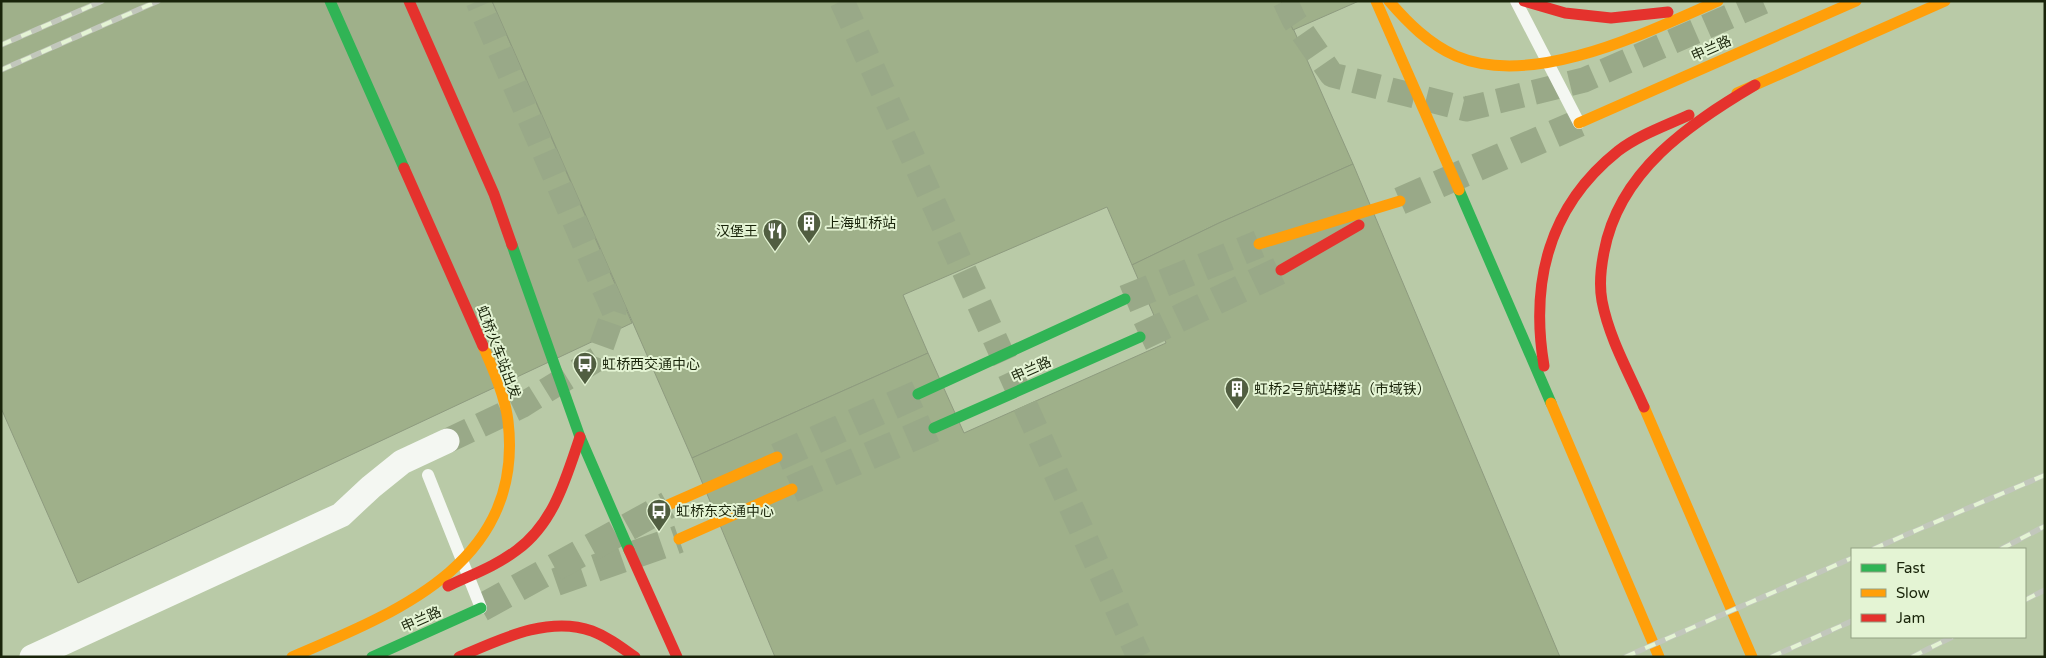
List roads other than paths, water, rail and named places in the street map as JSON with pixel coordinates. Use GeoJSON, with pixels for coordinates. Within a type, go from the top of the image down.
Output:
{"type":"FeatureCollection","features":[{"type":"Feature","properties":{"kind":"main road","name":"虹桥火车站出发"},"geometry":{"type":"LineString","coordinates":[[292,657],[393,613],[447,575],[465,559],[486,530],[502,500],[509,463],[508,424],[498,383],[330,1]]}},
{"type":"Feature","properties":{"kind":"main road"},"geometry":{"type":"LineString","coordinates":[[409,1],[494,194],[580,437],[677,657]]}},
{"type":"Feature","properties":{"kind":"main road"},"geometry":{"type":"LineString","coordinates":[[1376,1],[1659,657]]}},
{"type":"Feature","properties":{"kind":"main road"},"geometry":{"type":"LineString","coordinates":[[1389,1],[1410,25],[1438,46],[1467,60],[1504,66],[1538,64],[1603,47],[1718,1]]}},
{"type":"Feature","properties":{"kind":"main road"},"geometry":{"type":"LineString","coordinates":[[1524,1],[1565,14],[1611,18],[1651,15],[1712,1]]}},
{"type":"Feature","properties":{"kind":"main road","name":"申兰路"},"geometry":{"type":"LineString","coordinates":[[1579,123],[1856,1]]}},
{"type":"Feature","properties":{"kind":"main road"},"geometry":{"type":"LineString","coordinates":[[1549,399],[1539,336],[1539,297],[1546,257],[1559,224],[1576,196],[1619,151],[1645,134],[1945,1]]}},
{"type":"Feature","properties":{"kind":"main road"},"geometry":{"type":"LineString","coordinates":[[1752,657],[1617,345],[1601,295],[1602,253],[1614,213],[1639,175],[1670,141],[1710,111],[1755,85]]}},
{"type":"Feature","properties":{"kind":"main road"},"geometry":{"type":"LineString","coordinates":[[1259,244],[1400,201],[1280,270]]}},
{"type":"Feature","properties":{"kind":"main road"},"geometry":{"type":"LineString","coordinates":[[918,394],[1125,299]]}},
{"type":"Feature","properties":{"kind":"main road","name":"申兰路"},"geometry":{"type":"LineString","coordinates":[[934,428],[1140,337]]}},
{"type":"Feature","properties":{"kind":"main road"},"geometry":{"type":"LineString","coordinates":[[393,613],[517,551],[541,528],[559,498],[580,437]]}},
{"type":"Feature","properties":{"kind":"main road"},"geometry":{"type":"LineString","coordinates":[[668,506],[777,457]]}},
{"type":"Feature","properties":{"kind":"main road"},"geometry":{"type":"LineString","coordinates":[[679,539],[792,489]]}},
{"type":"Feature","properties":{"kind":"main road","name":"申兰路"},"geometry":{"type":"LineString","coordinates":[[372,657],[481,608]]}},
{"type":"Feature","properties":{"kind":"main road"},"geometry":{"type":"LineString","coordinates":[[459,657],[516,633],[540,627],[571,626],[597,631],[635,657]]}},
{"type":"Feature","properties":{"kind":"street"},"geometry":{"type":"LineString","coordinates":[[32,657],[342,515],[371,487],[402,462],[447,441]]}},
{"type":"Feature","properties":{"kind":"lane"},"geometry":{"type":"LineString","coordinates":[[1516,1],[1579,123]]}},
{"type":"Feature","properties":{"kind":"lane"},"geometry":{"type":"LineString","coordinates":[[428,475],[481,608]]}},
{"type":"Feature","properties":{"kind":"tunnel"},"geometry":{"type":"LineString","coordinates":[[447,441],[521,406],[597,359],[614,311],[478,1]]}},
{"type":"Feature","properties":{"kind":"tunnel"},"geometry":{"type":"LineString","coordinates":[[842,1],[1139,657]]}},
{"type":"Feature","properties":{"kind":"tunnel"},"geometry":{"type":"LineString","coordinates":[[1285,1],[1294,20],[1332,75],[1466,109],[1584,80],[1765,1]]}},
{"type":"Feature","properties":{"kind":"tunnel"},"geometry":{"type":"LineString","coordinates":[[1400,201],[1579,123]]}},
{"type":"Feature","properties":{"kind":"tunnel"},"geometry":{"type":"LineString","coordinates":[[1125,299],[1259,244]]}},
{"type":"Feature","properties":{"kind":"tunnel"},"geometry":{"type":"LineString","coordinates":[[1140,337],[1281,270]]}},
{"type":"Feature","properties":{"kind":"tunnel"},"geometry":{"type":"LineString","coordinates":[[777,457],[918,394]]}},
{"type":"Feature","properties":{"kind":"tunnel"},"geometry":{"type":"LineString","coordinates":[[792,489],[934,428]]}},
{"type":"Feature","properties":{"kind":"tunnel"},"geometry":{"type":"LineString","coordinates":[[481,608],[668,505]]}},
{"type":"Feature","properties":{"kind":"tunnel"},"geometry":{"type":"LineString","coordinates":[[556,582],[679,539]]}},
{"type":"Feature","properties":{"kind":"railway"},"geometry":{"type":"LineString","coordinates":[[1,45],[102,1]]}},
{"type":"Feature","properties":{"kind":"railway"},"geometry":{"type":"LineString","coordinates":[[1,70],[158,1]]}},
{"type":"Feature","properties":{"kind":"railway"},"geometry":{"type":"LineString","coordinates":[[1875,548],[2045,475]]}},
{"type":"Feature","properties":{"kind":"railway"},"geometry":{"type":"LineString","coordinates":[[2003,548],[2045,526]]}},
{"type":"Feature","properties":{"kind":"railway"},"geometry":{"type":"LineString","coordinates":[[1625,657],[1851,558]]}},
{"type":"Feature","properties":{"kind":"railway"},"geometry":{"type":"LineString","coordinates":[[2026,600],[2045,590]]}},
{"type":"Feature","properties":{"kind":"railway"},"geometry":{"type":"LineString","coordinates":[[1771,657],[1851,621]]}},
{"type":"Feature","properties":{"kind":"railway"},"geometry":{"type":"LineString","coordinates":[[1912,657],[1950,638]]}},
{"type":"Feature","properties":{"kind":"place","name":"上海虹桥站"},"geometry":{"type":"Point","coordinates":[809,244]}},
{"type":"Feature","properties":{"kind":"place","name":"汉堡王"},"geometry":{"type":"Point","coordinates":[775,252]}},
{"type":"Feature","properties":{"kind":"place","name":"虹桥西交通中心"},"geometry":{"type":"Point","coordinates":[585,385]}},
{"type":"Feature","properties":{"kind":"place","name":"虹桥2号航站楼站（市域铁）"},"geometry":{"type":"Point","coordinates":[1237,410]}},
{"type":"Feature","properties":{"kind":"place","name":"虹桥东交通中心"},"geometry":{"type":"Point","coordinates":[659,532]}}]}
